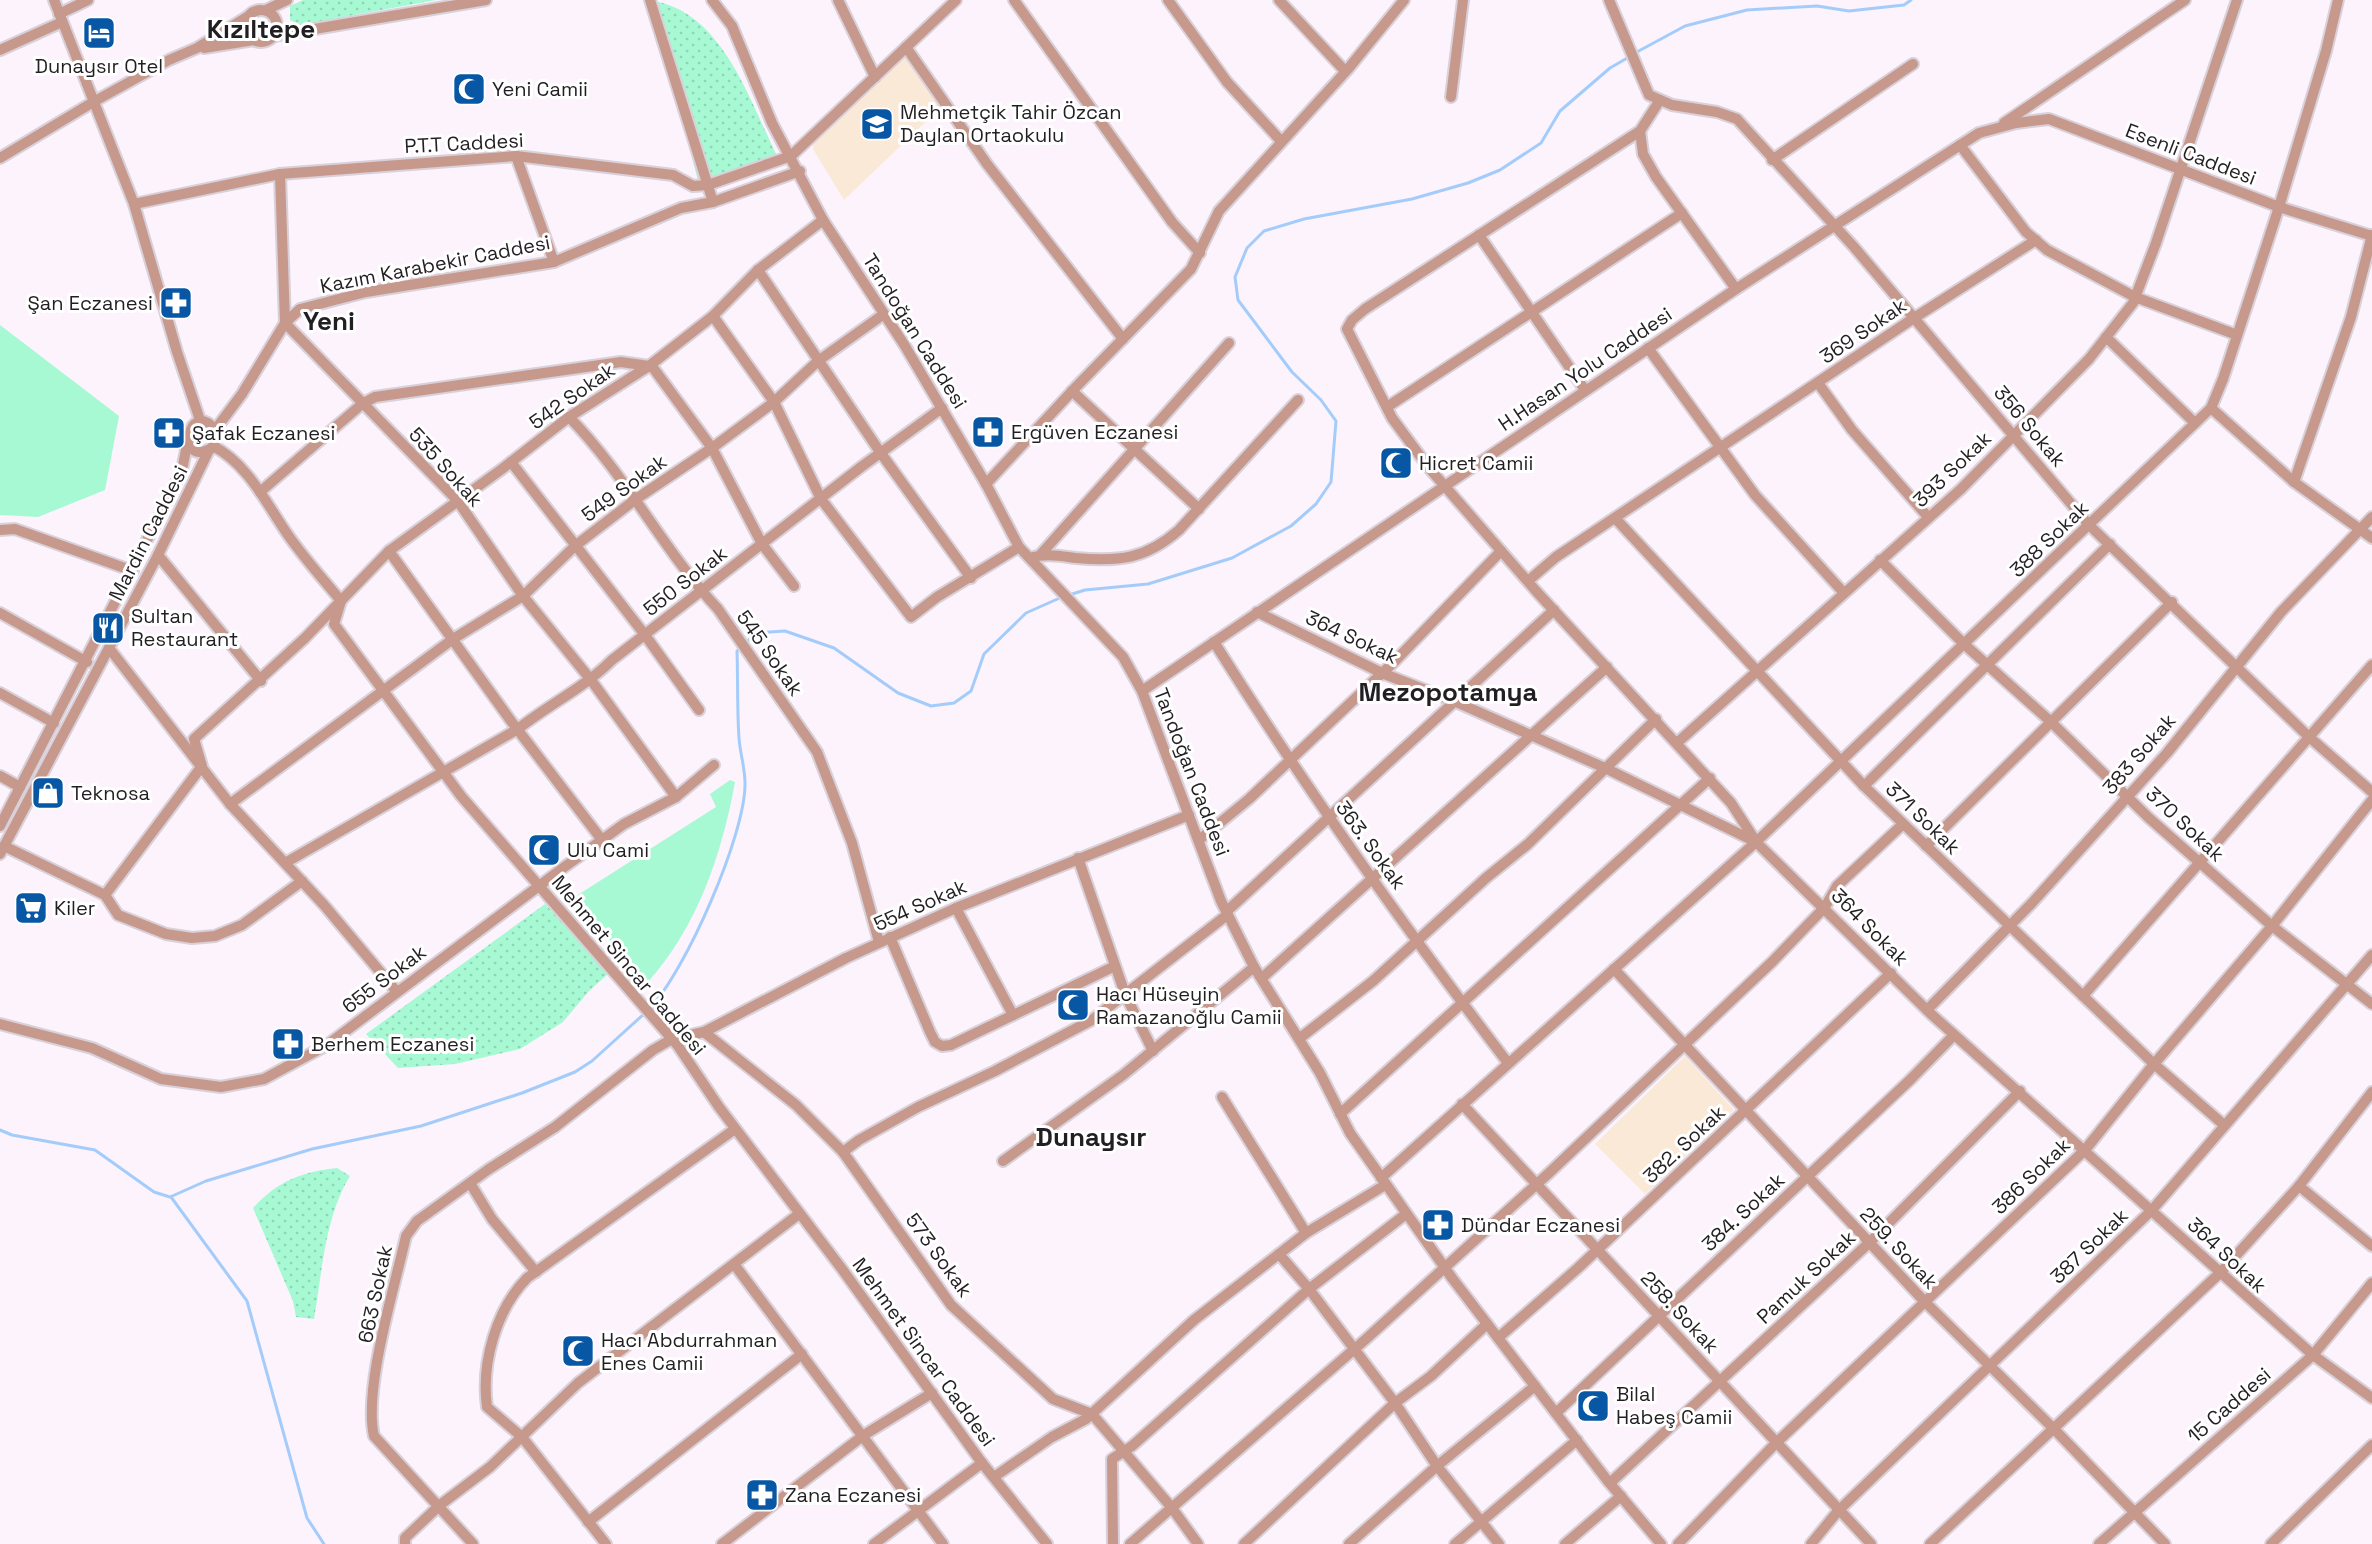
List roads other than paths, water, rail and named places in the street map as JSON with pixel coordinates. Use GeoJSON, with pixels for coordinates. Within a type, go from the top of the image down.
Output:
{"type":"FeatureCollection","features":[{"type":"Feature","properties":{"kind":"street"},"geometry":{"type":"LineString","coordinates":[[54,0],[134,204],[177,352],[201,423],[209,424],[215,430]]}},
{"type":"Feature","properties":{"kind":"street"},"geometry":{"type":"LineString","coordinates":[[0,50],[61,18],[88,0]]}},
{"type":"Feature","properties":{"kind":"street"},"geometry":{"type":"LineString","coordinates":[[0,158],[94,101],[169,60],[197,48],[255,10],[266,10],[287,0]]}},
{"type":"Feature","properties":{"kind":"street"},"geometry":{"type":"LineString","coordinates":[[197,48],[254,40],[264,42],[273,36],[486,0]]}},
{"type":"Feature","properties":{"kind":"street"},"geometry":{"type":"LineString","coordinates":[[650,0],[713,202]]}},
{"type":"Feature","properties":{"kind":"street","name":"Tandoğan Caddesi"},"geometry":{"type":"LineString","coordinates":[[712,0],[732,26],[772,123],[800,171],[823,220],[942,408],[1019,547],[1035,556],[1047,575],[1067,598],[1123,657],[1142,691],[1226,914],[1254,967],[1300,1038],[1350,1133],[1445,1269],[1576,1440],[1661,1544]]}},
{"type":"Feature","properties":{"kind":"street"},"geometry":{"type":"LineString","coordinates":[[838,0],[875,77]]}},
{"type":"Feature","properties":{"kind":"street"},"geometry":{"type":"LineString","coordinates":[[708,185],[791,156],[956,0]]}},
{"type":"Feature","properties":{"kind":"street"},"geometry":{"type":"LineString","coordinates":[[1014,0],[1172,222],[1200,253]]}},
{"type":"Feature","properties":{"kind":"street"},"geometry":{"type":"LineString","coordinates":[[1168,0],[1227,82],[1281,141]]}},
{"type":"Feature","properties":{"kind":"street"},"geometry":{"type":"LineString","coordinates":[[1279,0],[1345,72]]}},
{"type":"Feature","properties":{"kind":"street"},"geometry":{"type":"LineString","coordinates":[[986,484],[1191,268],[1219,211],[1345,72],[1404,0]]}},
{"type":"Feature","properties":{"kind":"street"},"geometry":{"type":"LineString","coordinates":[[1451,97],[1462,0]]}},
{"type":"Feature","properties":{"kind":"street"},"geometry":{"type":"LineString","coordinates":[[1610,0],[1635,66],[1649,95],[1660,100],[1640,131],[1365,309],[1352,320],[1347,329],[1387,407],[1444,485],[1554,610],[1710,778],[1731,803],[1756,842]]}},
{"type":"Feature","properties":{"kind":"street"},"geometry":{"type":"LineString","coordinates":[[1996,128],[2185,0]]}},
{"type":"Feature","properties":{"kind":"street","name":"393 Sokak"},"geometry":{"type":"LineString","coordinates":[[1678,742],[1756,669],[1928,517],[2089,359],[2106,337],[2135,297],[2237,0]]}},
{"type":"Feature","properties":{"kind":"street","name":"388 Sokak"},"geometry":{"type":"LineString","coordinates":[[994,1477],[1052,1437],[1092,1414],[1194,1320],[1306,1233],[1383,1182],[1462,1104],[1756,842],[2211,408],[2279,207],[2326,51],[2338,0]]}},
{"type":"Feature","properties":{"kind":"street"},"geometry":{"type":"LineString","coordinates":[[266,10],[277,21],[273,36]]}},
{"type":"Feature","properties":{"kind":"street"},"geometry":{"type":"LineString","coordinates":[[247,17],[245,28],[254,40]]}},
{"type":"Feature","properties":{"kind":"street"},"geometry":{"type":"LineString","coordinates":[[906,47],[987,164],[1123,339]]}},
{"type":"Feature","properties":{"kind":"street"},"geometry":{"type":"LineString","coordinates":[[1772,160],[1913,64]]}},
{"type":"Feature","properties":{"kind":"street","name":"356 Sokak"},"geometry":{"type":"LineString","coordinates":[[1660,100],[1672,105],[1717,112],[1737,119],[1772,160],[1835,226],[2089,525],[2308,736],[2372,792]]}},
{"type":"Feature","properties":{"kind":"street","name":"Esenli Caddesi"},"geometry":{"type":"LineString","coordinates":[[1996,128],[2049,119],[2279,207],[2372,236]]}},
{"type":"Feature","properties":{"kind":"street","name":"H.Hasan Yolu Caddesi"},"geometry":{"type":"LineString","coordinates":[[1142,691],[1736,289],[1978,133],[1996,128]]}},
{"type":"Feature","properties":{"kind":"street"},"geometry":{"type":"LineString","coordinates":[[1640,131],[1643,154],[1736,289]]}},
{"type":"Feature","properties":{"kind":"street"},"geometry":{"type":"LineString","coordinates":[[1960,145],[2026,232],[2047,250],[2135,297],[2237,335]]}},
{"type":"Feature","properties":{"kind":"street"},"geometry":{"type":"LineString","coordinates":[[516,156],[554,262]]}},
{"type":"Feature","properties":{"kind":"street","name":"P.T.T Caddesi"},"geometry":{"type":"LineString","coordinates":[[134,204],[280,174],[516,156],[673,175],[693,186],[708,185]]}},
{"type":"Feature","properties":{"kind":"street","name":"Kazım Karabekir Caddesi"},"geometry":{"type":"LineString","coordinates":[[211,448],[216,439],[215,430],[242,394],[285,323],[300,309],[366,292],[554,262],[681,208],[713,202],[800,171]]}},
{"type":"Feature","properties":{"kind":"street"},"geometry":{"type":"LineString","coordinates":[[280,174],[285,323]]}},
{"type":"Feature","properties":{"kind":"street"},"geometry":{"type":"LineString","coordinates":[[1387,407],[1682,213]]}},
{"type":"Feature","properties":{"kind":"street","name":"542 Sokak"},"geometry":{"type":"LineString","coordinates":[[201,766],[194,739],[261,681],[389,551],[512,462],[569,417],[649,366],[713,316],[758,270],[823,220]]}},
{"type":"Feature","properties":{"kind":"street"},"geometry":{"type":"LineString","coordinates":[[1479,235],[1530,313],[1585,390]]}},
{"type":"Feature","properties":{"kind":"street"},"geometry":{"type":"LineString","coordinates":[[2294,482],[2351,317],[2372,236]]}},
{"type":"Feature","properties":{"kind":"street","name":"369 Sokak"},"geometry":{"type":"LineString","coordinates":[[1528,581],[1556,557],[1914,318],[2036,240]]}},
{"type":"Feature","properties":{"kind":"street"},"geometry":{"type":"LineString","coordinates":[[758,270],[880,452],[971,578]]}},
{"type":"Feature","properties":{"kind":"street","name":"549 Sokak"},"geometry":{"type":"LineString","coordinates":[[230,804],[453,639],[523,596],[575,546],[636,499],[712,448],[774,402],[818,361],[884,314]]}},
{"type":"Feature","properties":{"kind":"street"},"geometry":{"type":"LineString","coordinates":[[713,316],[774,402],[820,499],[911,617],[937,597],[1019,547]]}},
{"type":"Feature","properties":{"kind":"street","name":"535 Sokak"},"geometry":{"type":"LineString","coordinates":[[285,323],[457,501],[523,596],[591,680],[676,797]]}},
{"type":"Feature","properties":{"kind":"street"},"geometry":{"type":"LineString","coordinates":[[2106,337],[2195,423]]}},
{"type":"Feature","properties":{"kind":"street"},"geometry":{"type":"LineString","coordinates":[[1035,556],[1134,450],[1229,343]]}},
{"type":"Feature","properties":{"kind":"street"},"geometry":{"type":"LineString","coordinates":[[1648,348],[1755,495],[1843,592]]}},
{"type":"Feature","properties":{"kind":"street"},"geometry":{"type":"LineString","coordinates":[[260,492],[362,404],[375,397],[621,362],[649,366],[654,369],[712,448],[762,544],[794,586]]}},
{"type":"Feature","properties":{"kind":"street"},"geometry":{"type":"LineString","coordinates":[[1818,383],[1852,430],[1928,517]]}},
{"type":"Feature","properties":{"kind":"street"},"geometry":{"type":"LineString","coordinates":[[1072,391],[1198,509]]}},
{"type":"Feature","properties":{"kind":"street"},"geometry":{"type":"LineString","coordinates":[[1035,556],[1092,559],[1136,556],[1159,547],[1198,509],[1298,400]]}},
{"type":"Feature","properties":{"kind":"street","name":"550 Sokak"},"geometry":{"type":"LineString","coordinates":[[285,863],[518,729],[544,708],[591,680],[645,635],[880,452],[942,408]]}},
{"type":"Feature","properties":{"kind":"street"},"geometry":{"type":"LineString","coordinates":[[2211,408],[2294,482],[2372,538]]}},
{"type":"Feature","properties":{"kind":"street","name":"545 Sokak"},"geometry":{"type":"LineString","coordinates":[[569,417],[636,499],[701,591],[718,609],[817,752],[852,843],[884,940],[935,1042],[942,1046],[951,1045],[1013,1015]]}},
{"type":"Feature","properties":{"kind":"street","name":"Mardin Caddesi"},"geometry":{"type":"LineString","coordinates":[[0,826],[87,662],[182,470],[192,427],[201,423]]}},
{"type":"Feature","properties":{"kind":"street","name":"Mardin Caddesi"},"geometry":{"type":"LineString","coordinates":[[188,440],[196,450],[211,448]]}},
{"type":"Feature","properties":{"kind":"street"},"geometry":{"type":"LineString","coordinates":[[211,448],[231,455],[260,492],[288,536],[341,600]]}},
{"type":"Feature","properties":{"kind":"street","name":"Mardin Caddesi"},"geometry":{"type":"LineString","coordinates":[[2,850],[158,555],[211,448]]}},
{"type":"Feature","properties":{"kind":"street"},"geometry":{"type":"LineString","coordinates":[[512,462],[645,635],[699,710]]}},
{"type":"Feature","properties":{"kind":"street","name":"383 Sokak"},"geometry":{"type":"LineString","coordinates":[[1927,1010],[2010,925],[2167,753],[2235,666],[2281,612],[2372,517]]}},
{"type":"Feature","properties":{"kind":"street","name":"371 Sokak"},"geometry":{"type":"LineString","coordinates":[[1615,518],[1863,786],[2154,1064],[2224,1125]]}},
{"type":"Feature","properties":{"kind":"street"},"geometry":{"type":"LineString","coordinates":[[0,530],[15,529],[133,571]]}},
{"type":"Feature","properties":{"kind":"street"},"geometry":{"type":"LineString","coordinates":[[1863,786],[2110,544]]}},
{"type":"Feature","properties":{"kind":"street"},"geometry":{"type":"LineString","coordinates":[[389,551],[602,840]]}},
{"type":"Feature","properties":{"kind":"street"},"geometry":{"type":"LineString","coordinates":[[1199,840],[1249,799],[1382,673],[1501,551]]}},
{"type":"Feature","properties":{"kind":"street"},"geometry":{"type":"LineString","coordinates":[[158,555],[261,681]]}},
{"type":"Feature","properties":{"kind":"street","name":"370 Sokak"},"geometry":{"type":"LineString","coordinates":[[1880,560],[1987,666],[2128,794],[2149,818],[2272,926],[2372,1004]]}},
{"type":"Feature","properties":{"kind":"street","name":"Mehmet Sincar Caddesi"},"geometry":{"type":"LineString","coordinates":[[341,600],[334,624],[443,772],[538,886],[672,1039],[735,1129],[1041,1542]]}},
{"type":"Feature","properties":{"kind":"street"},"geometry":{"type":"LineString","coordinates":[[1926,846],[2172,603]]}},
{"type":"Feature","properties":{"kind":"street"},"geometry":{"type":"LineString","coordinates":[[843,1152],[859,1140],[918,1107],[995,1071],[1092,1020],[1226,914],[1554,610]]}},
{"type":"Feature","properties":{"kind":"street","name":"364 Sokak"},"geometry":{"type":"LineString","coordinates":[[1257,612],[1382,673],[1456,702],[1605,768],[1756,842],[1954,1035],[2020,1091],[2313,1355],[2372,1398]]}},
{"type":"Feature","properties":{"kind":"street"},"geometry":{"type":"LineString","coordinates":[[0,613],[87,662]]}},
{"type":"Feature","properties":{"kind":"street","name":"363. Sokak"},"geometry":{"type":"LineString","coordinates":[[1214,642],[1329,819],[1508,1063]]}},
{"type":"Feature","properties":{"kind":"street"},"geometry":{"type":"LineString","coordinates":[[109,648],[230,804],[302,881],[397,992]]}},
{"type":"Feature","properties":{"kind":"street"},"geometry":{"type":"LineString","coordinates":[[2083,996],[2198,861],[2372,665]]}},
{"type":"Feature","properties":{"kind":"street"},"geometry":{"type":"LineString","coordinates":[[1262,978],[1607,667]]}},
{"type":"Feature","properties":{"kind":"street"},"geometry":{"type":"LineString","coordinates":[[0,693],[54,723]]}},
{"type":"Feature","properties":{"kind":"street"},"geometry":{"type":"LineString","coordinates":[[1300,1038],[1365,988],[1486,878],[1528,844],[1656,719]]}},
{"type":"Feature","properties":{"kind":"street","name":"655 Sokak"},"geometry":{"type":"LineString","coordinates":[[0,1024],[92,1048],[161,1079],[221,1087],[264,1079],[327,1045],[538,886],[624,824],[676,797],[714,765]]}},
{"type":"Feature","properties":{"kind":"street"},"geometry":{"type":"LineString","coordinates":[[105,895],[201,766]]}},
{"type":"Feature","properties":{"kind":"street"},"geometry":{"type":"LineString","coordinates":[[0,776],[21,787]]}},
{"type":"Feature","properties":{"kind":"street"},"geometry":{"type":"LineString","coordinates":[[1340,1113],[1710,778]]}},
{"type":"Feature","properties":{"kind":"street","name":"386 Sokak"},"geometry":{"type":"LineString","coordinates":[[1678,1544],[1776,1443],[2085,1150],[2154,1064],[2272,926],[2372,800]]}},
{"type":"Feature","properties":{"kind":"street","name":"554 Sokak"},"geometry":{"type":"LineString","coordinates":[[672,1039],[704,1032],[884,940],[957,908],[1189,815]]}},
{"type":"Feature","properties":{"kind":"street"},"geometry":{"type":"LineString","coordinates":[[1130,1544],[1354,1350],[1536,1186],[1825,908],[1837,886],[1904,824]]}},
{"type":"Feature","properties":{"kind":"street"},"geometry":{"type":"LineString","coordinates":[[2,850],[105,895],[118,915],[166,934],[192,938],[215,936],[242,925],[302,881]]}},
{"type":"Feature","properties":{"kind":"street"},"geometry":{"type":"LineString","coordinates":[[1078,858],[1125,994],[1153,1051]]}},
{"type":"Feature","properties":{"kind":"street"},"geometry":{"type":"LineString","coordinates":[[957,908],[1013,1015],[1115,966]]}},
{"type":"Feature","properties":{"kind":"street","name":"387 Sokak"},"geometry":{"type":"LineString","coordinates":[[1811,1544],[1838,1511],[2152,1210],[2372,955]]}},
{"type":"Feature","properties":{"kind":"street"},"geometry":{"type":"LineString","coordinates":[[1003,1161],[1153,1051],[1254,967]]}},
{"type":"Feature","properties":{"kind":"street","name":"259. Sokak"},"geometry":{"type":"LineString","coordinates":[[1614,969],[1925,1302],[1987,1366],[2054,1429],[2164,1544]]}},
{"type":"Feature","properties":{"kind":"street","name":"382. Sokak"},"geometry":{"type":"LineString","coordinates":[[1498,1338],[1596,1251],[1891,973]]}},
{"type":"Feature","properties":{"kind":"street","name":"573 Sokak"},"geometry":{"type":"LineString","coordinates":[[704,1032],[796,1105],[843,1152],[951,1305],[1053,1399],[1092,1414],[1172,1508],[1198,1544]]}},
{"type":"Feature","properties":{"kind":"street","name":"384. Sokak"},"geometry":{"type":"LineString","coordinates":[[1556,1413],[1910,1080],[1954,1035]]}},
{"type":"Feature","properties":{"kind":"street","name":"663 Sokak"},"geometry":{"type":"LineString","coordinates":[[473,1544],[440,1505],[374,1436],[370,1420],[372,1398],[406,1236],[417,1221],[555,1127],[653,1050],[672,1039]]}},
{"type":"Feature","properties":{"kind":"street","name":"Pamuk Sokak"},"geometry":{"type":"LineString","coordinates":[[1610,1483],[1870,1242],[2020,1091]]}},
{"type":"Feature","properties":{"kind":"street"},"geometry":{"type":"LineString","coordinates":[[1930,1544],[2221,1272],[2299,1186],[2372,1092]]}},
{"type":"Feature","properties":{"kind":"street"},"geometry":{"type":"LineString","coordinates":[[1222,1097],[1306,1233]]}},
{"type":"Feature","properties":{"kind":"street","name":"258. Sokak"},"geometry":{"type":"LineString","coordinates":[[1462,1104],[1596,1251],[1659,1315],[1871,1544]]}},
{"type":"Feature","properties":{"kind":"street"},"geometry":{"type":"LineString","coordinates":[[606,1544],[522,1437],[487,1407],[484,1384],[489,1357],[511,1294],[536,1272],[735,1129]]}},
{"type":"Feature","properties":{"kind":"street"},"geometry":{"type":"LineString","coordinates":[[470,1183],[492,1219],[536,1272]]}},
{"type":"Feature","properties":{"kind":"street"},"geometry":{"type":"LineString","coordinates":[[2299,1186],[2372,1246]]}},
{"type":"Feature","properties":{"kind":"street"},"geometry":{"type":"LineString","coordinates":[[405,1541],[440,1505],[490,1467],[578,1383],[798,1214]]}},
{"type":"Feature","properties":{"kind":"street"},"geometry":{"type":"LineString","coordinates":[[1113,1544],[1112,1459],[1309,1289],[1406,1214]]}},
{"type":"Feature","properties":{"kind":"street"},"geometry":{"type":"LineString","coordinates":[[1278,1254],[1309,1289],[1395,1403],[1437,1466],[1499,1544]]}},
{"type":"Feature","properties":{"kind":"street"},"geometry":{"type":"LineString","coordinates":[[734,1264],[864,1435],[943,1544]]}},
{"type":"Feature","properties":{"kind":"street","name":"15 Caddesi"},"geometry":{"type":"LineString","coordinates":[[2099,1544],[2313,1355],[2372,1283]]}},
{"type":"Feature","properties":{"kind":"street"},"geometry":{"type":"LineString","coordinates":[[1244,1544],[1395,1403],[1431,1377],[1487,1324]]}},
{"type":"Feature","properties":{"kind":"street"},"geometry":{"type":"LineString","coordinates":[[588,1521],[802,1354]]}},
{"type":"Feature","properties":{"kind":"street"},"geometry":{"type":"LineString","coordinates":[[1349,1544],[1437,1466],[1535,1386]]}},
{"type":"Feature","properties":{"kind":"street"},"geometry":{"type":"LineString","coordinates":[[722,1544],[864,1435],[932,1393]]}},
{"type":"Feature","properties":{"kind":"street"},"geometry":{"type":"LineString","coordinates":[[1455,1544],[1576,1440]]}},
{"type":"Feature","properties":{"kind":"street"},"geometry":{"type":"LineString","coordinates":[[2271,1544],[2372,1445]]}},
{"type":"Feature","properties":{"kind":"street"},"geometry":{"type":"LineString","coordinates":[[877,1543],[982,1463]]}},
{"type":"Feature","properties":{"kind":"street"},"geometry":{"type":"LineString","coordinates":[[1565,1544],[1621,1496]]}},
{"type":"Feature","properties":{"kind":"waterway"},"geometry":{"type":"LineString","coordinates":[[1635,53],[1685,26],[1747,10],[1817,6],[1849,11],[1904,5],[1911,0]]}},
{"type":"Feature","properties":{"kind":"waterway"},"geometry":{"type":"LineString","coordinates":[[1069,595],[1085,590],[1148,584],[1232,558],[1291,526],[1316,504],[1331,482],[1336,421],[1321,400],[1292,372],[1238,300],[1235,277],[1247,248],[1264,231],[1304,219],[1412,199],[1468,183],[1500,170],[1541,143],[1560,111],[1610,68],[1629,57]]}},
{"type":"Feature","properties":{"kind":"waterway"},"geometry":{"type":"LineString","coordinates":[[650,1008],[680,965],[696,934],[736,835],[743,806],[745,783],[739,738],[737,651],[756,633],[785,631],[834,648],[898,693],[931,706],[954,703],[971,691],[984,654],[1026,613],[1062,597]]}},
{"type":"Feature","properties":{"kind":"waterway"},"geometry":{"type":"LineString","coordinates":[[0,1130],[12,1135],[95,1150],[154,1192],[170,1197],[206,1181],[312,1149],[421,1126],[522,1093],[575,1072],[592,1061],[645,1013]]}},
{"type":"Feature","properties":{"kind":"waterway"},"geometry":{"type":"LineString","coordinates":[[171,1197],[247,1301],[307,1518],[324,1544]]}},
{"type":"Feature","properties":{"kind":"place","name":"Dunaysır Otel"},"geometry":{"type":"Point","coordinates":[99,33]}},
{"type":"Feature","properties":{"kind":"place","name":"Yeni Camii"},"geometry":{"type":"Point","coordinates":[469,89]}},
{"type":"Feature","properties":{"kind":"place","name":"Mehmetçik Tahir Özcan Daylan Ortaokulu"},"geometry":{"type":"Point","coordinates":[877,124]}},
{"type":"Feature","properties":{"kind":"place","name":"Şan Eczanesi"},"geometry":{"type":"Point","coordinates":[176,303]}},
{"type":"Feature","properties":{"kind":"place","name":"Ergüven Eczanesi"},"geometry":{"type":"Point","coordinates":[988,432]}},
{"type":"Feature","properties":{"kind":"place","name":"Şafak Eczanesi"},"geometry":{"type":"Point","coordinates":[169,433]}},
{"type":"Feature","properties":{"kind":"place","name":"Hicret Camii"},"geometry":{"type":"Point","coordinates":[1396,463]}},
{"type":"Feature","properties":{"kind":"place","name":"Sultan Restaurant"},"geometry":{"type":"Point","coordinates":[108,628]}},
{"type":"Feature","properties":{"kind":"place","name":"Teknosa"},"geometry":{"type":"Point","coordinates":[48,793]}},
{"type":"Feature","properties":{"kind":"place","name":"Ulu Cami"},"geometry":{"type":"Point","coordinates":[544,850]}},
{"type":"Feature","properties":{"kind":"place","name":"Kiler"},"geometry":{"type":"Point","coordinates":[31,908]}},
{"type":"Feature","properties":{"kind":"place","name":"Hacı Hüseyin Ramazanoğlu Camii"},"geometry":{"type":"Point","coordinates":[1073,1005]}},
{"type":"Feature","properties":{"kind":"place","name":"Berhem Eczanesi"},"geometry":{"type":"Point","coordinates":[288,1044]}},
{"type":"Feature","properties":{"kind":"place","name":"Dündar Eczanesi"},"geometry":{"type":"Point","coordinates":[1438,1225]}},
{"type":"Feature","properties":{"kind":"place","name":"Hacı Abdurrahman Enes Camii"},"geometry":{"type":"Point","coordinates":[578,1351]}},
{"type":"Feature","properties":{"kind":"place","name":"Bilal Habeş Camii"},"geometry":{"type":"Point","coordinates":[1593,1406]}},
{"type":"Feature","properties":{"kind":"place","name":"Zana Eczanesi"},"geometry":{"type":"Point","coordinates":[762,1495]}},
{"type":"Feature","properties":{"kind":"district","name":"Kızıltepe"},"geometry":{"type":"Point","coordinates":[261,29]}},
{"type":"Feature","properties":{"kind":"district","name":"Yeni"},"geometry":{"type":"Point","coordinates":[329,321]}},
{"type":"Feature","properties":{"kind":"district","name":"Mezopotamya"},"geometry":{"type":"Point","coordinates":[1448,692]}},
{"type":"Feature","properties":{"kind":"district","name":"Dunaysır"},"geometry":{"type":"Point","coordinates":[1091,1137]}}]}
